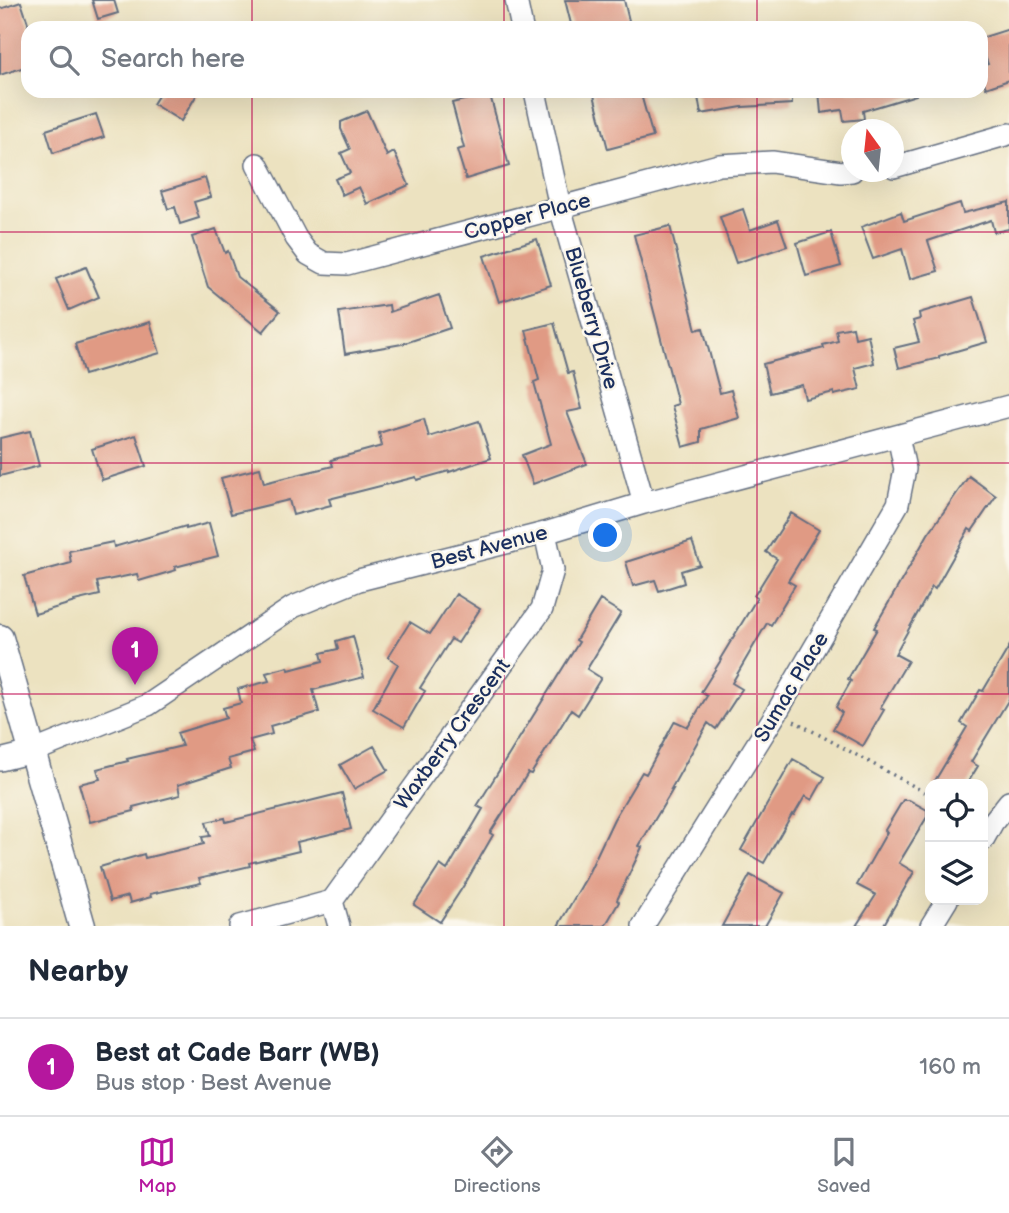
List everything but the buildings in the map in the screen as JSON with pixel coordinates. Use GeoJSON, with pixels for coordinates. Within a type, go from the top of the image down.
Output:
{"type":"FeatureCollection","features":[{"type":"Feature","properties":{"kind":"street"},"geometry":{"type":"LineString","coordinates":[[516,0],[520,21]]}},
{"type":"Feature","properties":{"kind":"street","name":"Blueberry Drive"},"geometry":{"type":"LineString","coordinates":[[537,98],[560,207],[645,503]]}},
{"type":"Feature","properties":{"kind":"street"},"geometry":{"type":"LineString","coordinates":[[904,164],[1009,134]]}},
{"type":"Feature","properties":{"kind":"street","name":"Copper Place"},"geometry":{"type":"LineString","coordinates":[[257,164],[308,254],[324,263],[347,264],[719,165],[772,162],[841,172]]}},
{"type":"Feature","properties":{"kind":"street","name":"Best Avenue"},"geometry":{"type":"LineString","coordinates":[[0,760],[32,752],[148,705],[293,607],[359,580],[545,533],[645,503],[1009,406]]}},
{"type":"Feature","properties":{"kind":"street","name":"Sumac Place"},"geometry":{"type":"LineString","coordinates":[[643,926],[777,712],[898,504],[905,469],[898,436]]}},
{"type":"Feature","properties":{"kind":"street","name":"Waxberry Crescent"},"geometry":{"type":"LineString","coordinates":[[332,901],[542,609],[553,570],[545,533]]}},
{"type":"Feature","properties":{"kind":"street"},"geometry":{"type":"LineString","coordinates":[[0,638],[82,926]]}},
{"type":"Feature","properties":{"kind":"street"},"geometry":{"type":"LineString","coordinates":[[995,831],[1009,802]]}},
{"type":"Feature","properties":{"kind":"street"},"geometry":{"type":"LineString","coordinates":[[240,926],[332,901],[339,926]]}},
{"type":"Feature","properties":{"kind":"street"},"geometry":{"type":"LineString","coordinates":[[931,926],[944,905]]}},
{"type":"Feature","properties":{"kind":"path"},"geometry":{"type":"LineString","coordinates":[[777,712],[925,793]]}},
{"type":"Feature","properties":{"kind":"place","name":"Best at Cade Barr (WB)"},"geometry":{"type":"Point","coordinates":[135,685]}}]}
